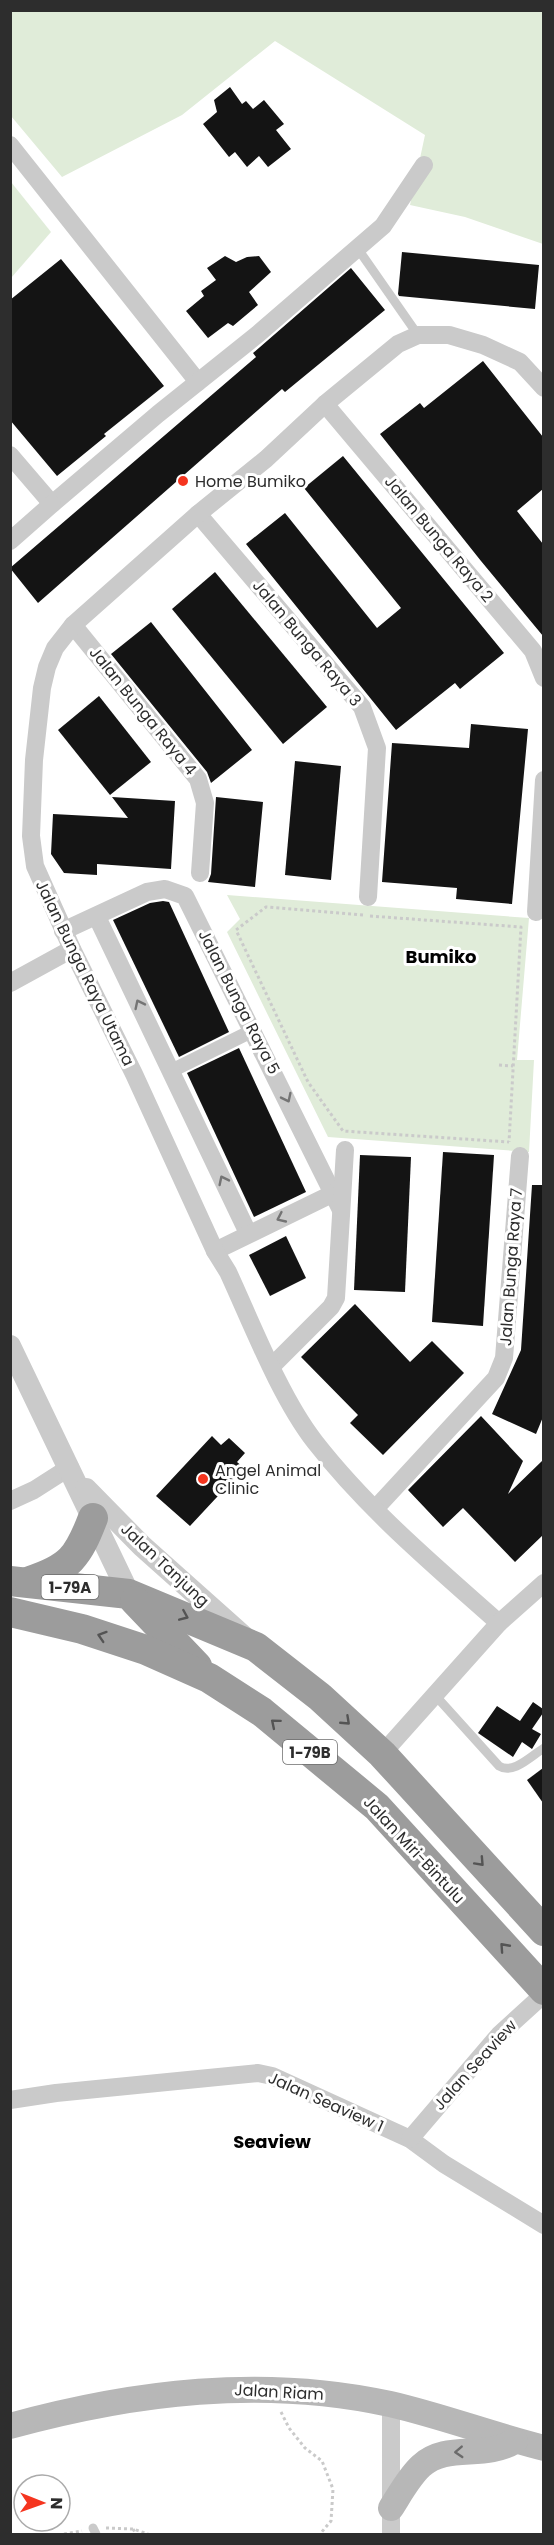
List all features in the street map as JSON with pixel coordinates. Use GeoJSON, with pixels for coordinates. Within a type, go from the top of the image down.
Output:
{"type":"FeatureCollection","features":[{"type":"Feature","properties":{"kind":"highway"},"geometry":{"type":"LineString","coordinates":[[19,1582],[54,1574],[71,1562],[83,1544],[93,1518]]}},
{"type":"Feature","properties":{"kind":"highway","name":"1-79A"},"geometry":{"type":"LineString","coordinates":[[19,1582],[129,1594],[255,1647],[321,1697],[382,1754],[543,1931]]}},
{"type":"Feature","properties":{"kind":"highway"},"geometry":{"type":"LineString","coordinates":[[129,1594],[209,1678]]}},
{"type":"Feature","properties":{"kind":"highway","name":"Jalan Miri-Bintulu"},"geometry":{"type":"LineString","coordinates":[[11,1612],[82,1629],[146,1650],[209,1678],[262,1712],[377,1808],[543,1992]]}},
{"type":"Feature","properties":{"kind":"main road","name":"Jalan Riam"},"geometry":{"type":"LineString","coordinates":[[10,2426],[131,2399],[220,2390],[270,2388],[340,2395],[391,2404],[543,2448]]}},
{"type":"Feature","properties":{"kind":"main road"},"geometry":{"type":"LineString","coordinates":[[391,2508],[421,2466],[435,2456],[452,2452],[498,2450],[515,2441]]}},
{"type":"Feature","properties":{"kind":"street"},"geometry":{"type":"LineString","coordinates":[[10,145],[198,382]]}},
{"type":"Feature","properties":{"kind":"street"},"geometry":{"type":"LineString","coordinates":[[10,541],[357,249],[391,216],[424,165]]}},
{"type":"Feature","properties":{"kind":"street","name":"Jalan Bunga Raya Utama"},"geometry":{"type":"LineString","coordinates":[[499,1623],[375,1509],[314,1441],[272,1366],[228,1272],[215,1251],[134,1074],[63,931],[35,867],[31,836],[34,760],[42,688],[55,648],[73,625],[198,514],[266,459],[325,405],[398,344],[418,335],[449,335],[483,345],[520,362],[543,388]]}},
{"type":"Feature","properties":{"kind":"street","name":"Jalan Bunga Raya 2"},"geometry":{"type":"LineString","coordinates":[[325,405],[533,651],[543,678]]}},
{"type":"Feature","properties":{"kind":"street"},"geometry":{"type":"LineString","coordinates":[[10,455],[52,504]]}},
{"type":"Feature","properties":{"kind":"street","name":"Jalan Bunga Raya 3"},"geometry":{"type":"LineString","coordinates":[[198,514],[362,707],[377,748],[368,897]]}},
{"type":"Feature","properties":{"kind":"street","name":"Jalan Bunga Raya 4"},"geometry":{"type":"LineString","coordinates":[[73,625],[198,779],[205,803],[200,873]]}},
{"type":"Feature","properties":{"kind":"street"},"geometry":{"type":"LineString","coordinates":[[536,912],[543,780]]}},
{"type":"Feature","properties":{"kind":"street","name":"Jalan Bunga Raya 5"},"geometry":{"type":"LineString","coordinates":[[63,931],[147,892],[165,889],[185,896],[338,1201]]}},
{"type":"Feature","properties":{"kind":"street"},"geometry":{"type":"LineString","coordinates":[[97,917],[248,1233]]}},
{"type":"Feature","properties":{"kind":"street"},"geometry":{"type":"LineString","coordinates":[[10,983],[72,950]]}},
{"type":"Feature","properties":{"kind":"street"},"geometry":{"type":"LineString","coordinates":[[171,1071],[254,1030]]}},
{"type":"Feature","properties":{"kind":"street","name":"Jalan Bunga Raya 7"},"geometry":{"type":"LineString","coordinates":[[375,1509],[496,1378],[504,1358],[514,1149]]}},
{"type":"Feature","properties":{"kind":"street"},"geometry":{"type":"LineString","coordinates":[[272,1366],[331,1307],[336,1298],[338,1201],[345,1150]]}},
{"type":"Feature","properties":{"kind":"street"},"geometry":{"type":"LineString","coordinates":[[215,1251],[248,1233],[338,1201]]}},
{"type":"Feature","properties":{"kind":"street","name":"Jalan Tanjung"},"geometry":{"type":"LineString","coordinates":[[10,1346],[129,1594]]}},
{"type":"Feature","properties":{"kind":"street"},"geometry":{"type":"LineString","coordinates":[[10,1501],[73,1474]]}},
{"type":"Feature","properties":{"kind":"street","name":"Jalan Tanjung"},"geometry":{"type":"LineString","coordinates":[[73,1474],[142,1546],[255,1647]]}},
{"type":"Feature","properties":{"kind":"street"},"geometry":{"type":"LineString","coordinates":[[382,1754],[499,1623],[543,1583]]}},
{"type":"Feature","properties":{"kind":"street","name":"Jalan Seaview"},"geometry":{"type":"LineString","coordinates":[[410,2139],[500,2035],[543,1992]]}},
{"type":"Feature","properties":{"kind":"street","name":"Jalan Seaview 1"},"geometry":{"type":"LineString","coordinates":[[10,2100],[258,2073],[285,2081],[410,2139],[444,2164],[543,2225]]}},
{"type":"Feature","properties":{"kind":"street"},"geometry":{"type":"LineString","coordinates":[[391,2404],[391,2535]]}},
{"type":"Feature","properties":{"kind":"lane"},"geometry":{"type":"LineString","coordinates":[[357,249],[418,335]]}},
{"type":"Feature","properties":{"kind":"lane"},"geometry":{"type":"LineString","coordinates":[[434,1694],[505,1770],[512,1769],[543,1748]]}},
{"type":"Feature","properties":{"kind":"path"},"geometry":{"type":"LineString","coordinates":[[266,907],[521,927],[513,1066],[514,1149],[343,1131],[308,1082],[236,930],[266,907]]}},
{"type":"Feature","properties":{"kind":"path"},"geometry":{"type":"LineString","coordinates":[[499,1065],[513,1066]]}},
{"type":"Feature","properties":{"kind":"path"},"geometry":{"type":"LineString","coordinates":[[270,2388],[289,2428],[305,2448],[322,2461],[333,2488],[331,2521],[320,2535]]}},
{"type":"Feature","properties":{"kind":"path"},"geometry":{"type":"LineString","coordinates":[[133,2529],[136,2535]]}},
{"type":"Feature","properties":{"kind":"green space"},"geometry":{"type":"Polygon","coordinates":[[[10,11],[543,11],[543,244],[465,217],[410,205],[425,135],[275,41],[182,115],[62,177],[11,116],[10,11]]]}},
{"type":"Feature","properties":{"kind":"green space"},"geometry":{"type":"Polygon","coordinates":[[[11,182],[51,232],[10,278],[11,182]]]}},
{"type":"Feature","properties":{"kind":"green space"},"geometry":{"type":"Polygon","coordinates":[[[227,895],[529,918],[517,1060],[534,1060],[529,1152],[328,1137],[227,932],[240,919],[227,895]]]}},
{"type":"Feature","properties":{"kind":"building"},"geometry":{"type":"Polygon","coordinates":[[[230,87],[242,104],[246,101],[253,109],[264,100],[284,124],[276,130],[291,149],[268,167],[259,156],[247,167],[235,152],[229,157],[203,124],[217,112],[214,100],[230,87]]]}},
{"type":"Feature","properties":{"kind":"building"},"geometry":{"type":"Polygon","coordinates":[[[402,252],[539,265],[535,309],[399,296],[402,252]]]}},
{"type":"Feature","properties":{"kind":"building"},"geometry":{"type":"Polygon","coordinates":[[[225,256],[236,262],[247,257],[259,256],[271,272],[249,292],[258,305],[233,326],[228,323],[208,338],[186,311],[204,296],[201,291],[216,280],[207,268],[225,256]]]}},
{"type":"Feature","properties":{"kind":"building"},"geometry":{"type":"Polygon","coordinates":[[[61,259],[164,386],[104,434],[106,436],[57,476],[10,420],[10,300],[61,259]]]}},
{"type":"Feature","properties":{"kind":"building"},"geometry":{"type":"Polygon","coordinates":[[[351,268],[385,310],[285,392],[282,389],[38,603],[10,568],[256,357],[253,353],[351,268]]]}},
{"type":"Feature","properties":{"kind":"building"},"geometry":{"type":"Polygon","coordinates":[[[483,361],[543,437],[543,489],[517,511],[543,544],[543,636],[380,434],[420,403],[424,408],[483,361]]]}},
{"type":"Feature","properties":{"kind":"building"},"geometry":{"type":"Polygon","coordinates":[[[343,456],[504,653],[460,689],[455,683],[396,730],[246,544],[285,513],[377,628],[401,608],[304,488],[343,456]]]}},
{"type":"Feature","properties":{"kind":"building"},"geometry":{"type":"Polygon","coordinates":[[[215,572],[327,707],[283,744],[172,609],[215,572]]]}},
{"type":"Feature","properties":{"kind":"building"},"geometry":{"type":"Polygon","coordinates":[[[151,622],[252,750],[211,783],[207,772],[111,654],[151,622]]]}},
{"type":"Feature","properties":{"kind":"building"},"geometry":{"type":"Polygon","coordinates":[[[99,696],[151,762],[110,795],[58,730],[99,696]]]}},
{"type":"Feature","properties":{"kind":"building"},"geometry":{"type":"Polygon","coordinates":[[[471,724],[528,729],[512,904],[456,899],[457,888],[382,882],[392,743],[469,748],[471,724]]]}},
{"type":"Feature","properties":{"kind":"building"},"geometry":{"type":"Polygon","coordinates":[[[295,761],[341,766],[331,880],[285,875],[295,761]]]}},
{"type":"Feature","properties":{"kind":"building"},"geometry":{"type":"Polygon","coordinates":[[[112,797],[175,801],[171,869],[97,864],[97,875],[64,873],[51,854],[53,814],[128,818],[112,797]]]}},
{"type":"Feature","properties":{"kind":"building"},"geometry":{"type":"Polygon","coordinates":[[[216,797],[263,802],[255,887],[208,882],[211,874],[216,797]]]}},
{"type":"Feature","properties":{"kind":"building"},"geometry":{"type":"Polygon","coordinates":[[[169,902],[229,1032],[179,1057],[113,920],[150,903],[169,902]]]}},
{"type":"Feature","properties":{"kind":"building"},"geometry":{"type":"Polygon","coordinates":[[[239,1048],[306,1192],[254,1217],[187,1073],[239,1048]]]}},
{"type":"Feature","properties":{"kind":"building"},"geometry":{"type":"Polygon","coordinates":[[[443,1152],[494,1155],[483,1326],[432,1322],[443,1152]]]}},
{"type":"Feature","properties":{"kind":"building"},"geometry":{"type":"Polygon","coordinates":[[[360,1155],[411,1157],[405,1292],[354,1290],[360,1155]]]}},
{"type":"Feature","properties":{"kind":"building"},"geometry":{"type":"Polygon","coordinates":[[[532,1185],[543,1185],[543,1417],[536,1434],[492,1414],[521,1350],[532,1185]]]}},
{"type":"Feature","properties":{"kind":"building"},"geometry":{"type":"Polygon","coordinates":[[[286,1236],[306,1278],[270,1296],[249,1255],[286,1236]]]}},
{"type":"Feature","properties":{"kind":"building"},"geometry":{"type":"Polygon","coordinates":[[[355,1304],[410,1362],[432,1341],[464,1373],[383,1455],[350,1423],[358,1415],[301,1357],[355,1304]]]}},
{"type":"Feature","properties":{"kind":"building"},"geometry":{"type":"Polygon","coordinates":[[[481,1416],[523,1461],[508,1494],[543,1460],[543,1535],[515,1562],[463,1508],[443,1527],[408,1490],[481,1416]]]}},
{"type":"Feature","properties":{"kind":"building","name":"Angel Animal Clinic"},"geometry":{"type":"Polygon","coordinates":[[[212,1436],[221,1445],[229,1438],[245,1453],[237,1462],[244,1468],[190,1526],[156,1496],[212,1436]]]}},
{"type":"Feature","properties":{"kind":"building"},"geometry":{"type":"Polygon","coordinates":[[[533,1702],[543,1709],[543,1713],[532,1729],[541,1734],[532,1749],[522,1742],[513,1757],[478,1733],[497,1706],[520,1721],[533,1702]]]}},
{"type":"Feature","properties":{"kind":"building"},"geometry":{"type":"Polygon","coordinates":[[[543,1768],[543,1803],[527,1780],[543,1768]]]}},
{"type":"Feature","properties":{"kind":"place","name":"Home Bumiko"},"geometry":{"type":"Point","coordinates":[183,481]}},
{"type":"Feature","properties":{"kind":"place","name":"Angel Animal Clinic"},"geometry":{"type":"Point","coordinates":[203,1479]}},
{"type":"Feature","properties":{"kind":"district","name":"Bumiko"},"geometry":{"type":"Point","coordinates":[441,956]}},
{"type":"Feature","properties":{"kind":"district","name":"Seaview"},"geometry":{"type":"Point","coordinates":[272,2141]}}]}
